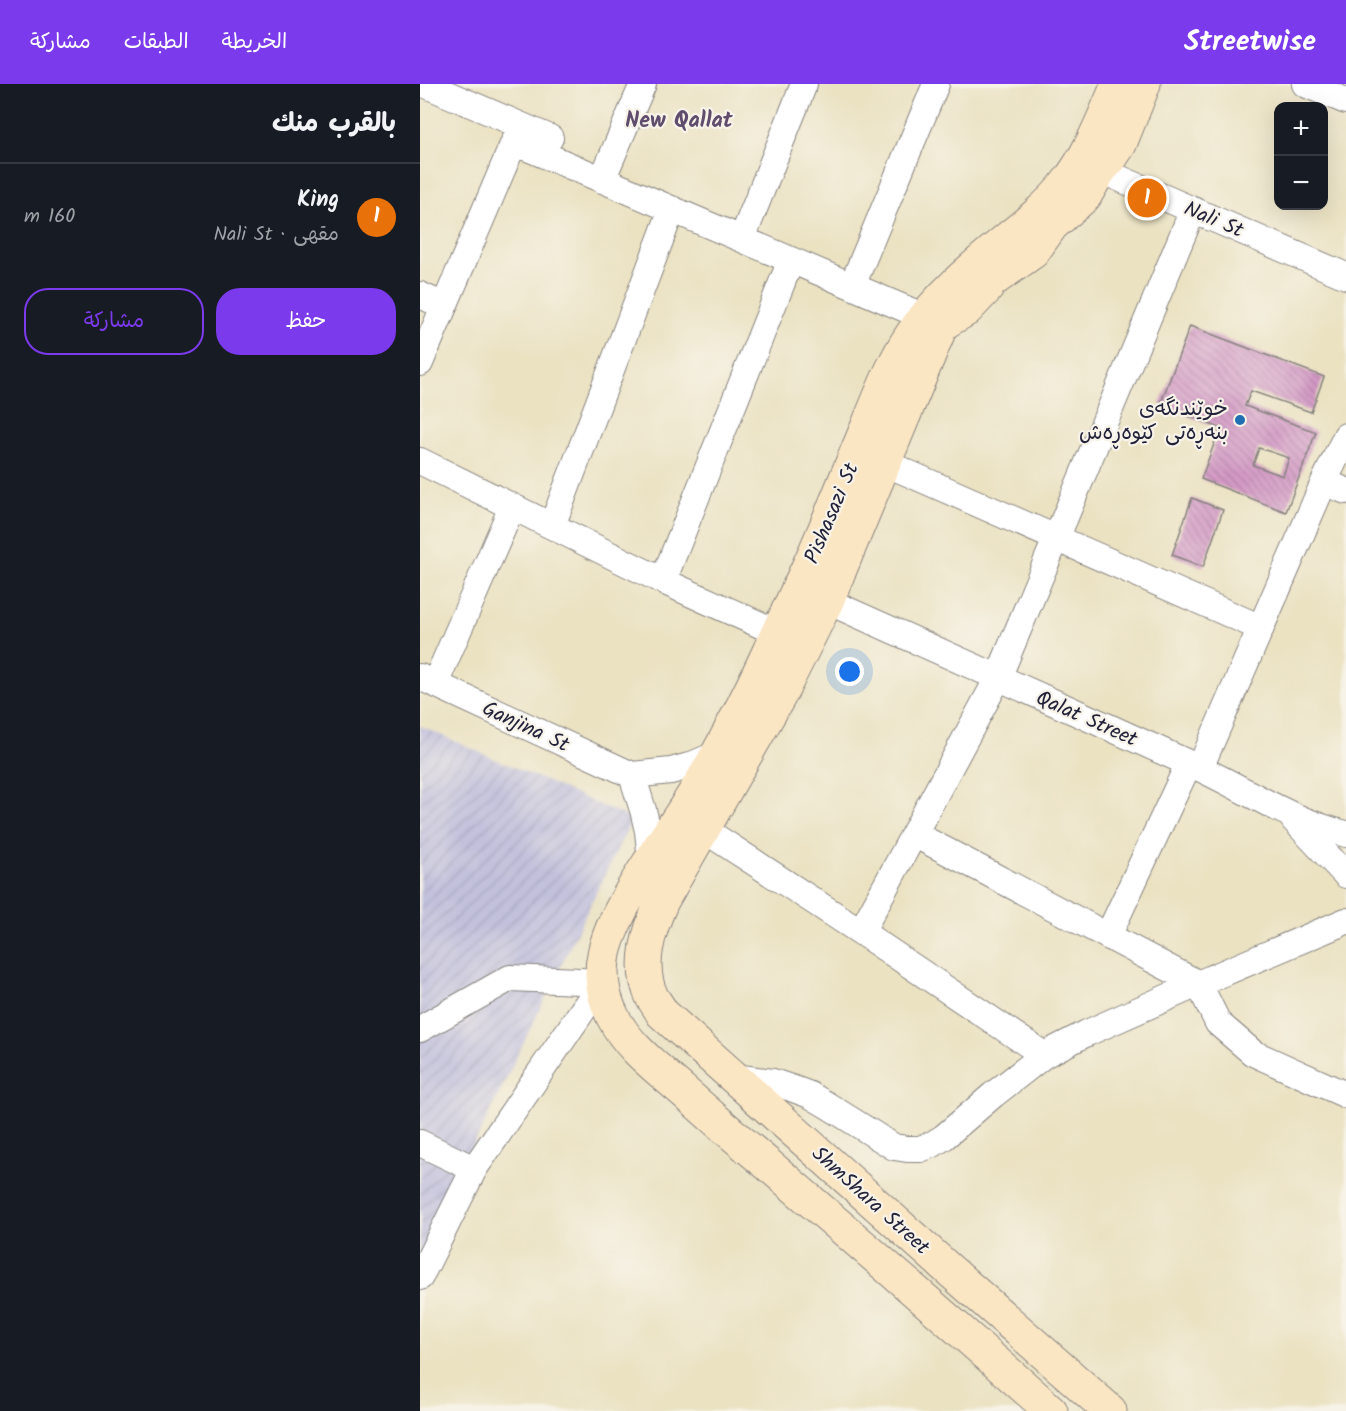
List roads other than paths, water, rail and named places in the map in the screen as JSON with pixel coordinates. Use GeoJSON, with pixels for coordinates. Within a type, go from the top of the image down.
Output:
{"type":"FeatureCollection","features":[{"type":"Feature","properties":{"kind":"main road","name":"Pishasazi St"},"geometry":{"type":"LineString","coordinates":[[602,982],[601,966],[604,949],[612,930],[630,894],[703,780],[778,633],[902,348],[934,320],[966,310],[987,288],[986,285],[1033,252],[1052,225],[1085,196],[1095,139],[1118,84]]}},
{"type":"Feature","properties":{"kind":"main road","name":"Pishasazi St"},"geometry":{"type":"LineString","coordinates":[[1091,166],[1111,158],[1120,144],[1144,84]]}},
{"type":"Feature","properties":{"kind":"main road","name":"Pishasazi St"},"geometry":{"type":"LineString","coordinates":[[646,978],[648,938],[654,919],[662,901],[780,696],[827,601],[885,463],[934,320]]}},
{"type":"Feature","properties":{"kind":"main road"},"geometry":{"type":"LineString","coordinates":[[602,982],[646,978]]}},
{"type":"Feature","properties":{"kind":"main road","name":"ShmShara Street"},"geometry":{"type":"LineString","coordinates":[[646,978],[652,996],[662,1012],[1110,1411]]}},
{"type":"Feature","properties":{"kind":"main road","name":"ShmShara Street"},"geometry":{"type":"LineString","coordinates":[[602,982],[612,1015],[621,1030],[646,1058],[729,1132],[919,1293],[1051,1411]]}},
{"type":"Feature","properties":{"kind":"street"},"geometry":{"type":"LineString","coordinates":[[424,84],[606,172],[672,209],[934,320]]}},
{"type":"Feature","properties":{"kind":"street"},"geometry":{"type":"LineString","coordinates":[[606,172],[643,84]]}},
{"type":"Feature","properties":{"kind":"street"},"geometry":{"type":"LineString","coordinates":[[742,239],[804,84]]}},
{"type":"Feature","properties":{"kind":"street"},"geometry":{"type":"LineString","coordinates":[[852,286],[936,84]]}},
{"type":"Feature","properties":{"kind":"street"},"geometry":{"type":"LineString","coordinates":[[1305,84],[1346,101]]}},
{"type":"Feature","properties":{"kind":"street"},"geometry":{"type":"LineString","coordinates":[[420,363],[514,142],[606,172]]}},
{"type":"Feature","properties":{"kind":"street","name":"Nali St"},"geometry":{"type":"LineString","coordinates":[[1091,166],[1346,276]]}},
{"type":"Feature","properties":{"kind":"street"},"geometry":{"type":"LineString","coordinates":[[552,526],[672,209]]}},
{"type":"Feature","properties":{"kind":"street"},"geometry":{"type":"LineString","coordinates":[[861,932],[998,678],[1193,210]]}},
{"type":"Feature","properties":{"kind":"street"},"geometry":{"type":"LineString","coordinates":[[663,581],[790,260]]}},
{"type":"Feature","properties":{"kind":"street"},"geometry":{"type":"LineString","coordinates":[[420,295],[444,306]]}},
{"type":"Feature","properties":{"kind":"street"},"geometry":{"type":"LineString","coordinates":[[1108,936],[1261,628],[1335,486],[1346,436]]}},
{"type":"Feature","properties":{"kind":"street"},"geometry":{"type":"LineString","coordinates":[[420,462],[663,581],[778,633]]}},
{"type":"Feature","properties":{"kind":"street"},"geometry":{"type":"LineString","coordinates":[[885,463],[1261,628]]}},
{"type":"Feature","properties":{"kind":"street"},"geometry":{"type":"LineString","coordinates":[[425,682],[512,507]]}},
{"type":"Feature","properties":{"kind":"street","name":"Qalat Street"},"geometry":{"type":"LineString","coordinates":[[827,601],[1194,766],[1287,814],[1324,829],[1346,834]]}},
{"type":"Feature","properties":{"kind":"street","name":"Ganjina St"},"geometry":{"type":"LineString","coordinates":[[425,682],[632,774],[671,771],[717,754]]}},
{"type":"Feature","properties":{"kind":"street"},"geometry":{"type":"LineString","coordinates":[[632,774],[644,810],[651,861]]}},
{"type":"Feature","properties":{"kind":"street"},"geometry":{"type":"LineString","coordinates":[[1287,814],[1346,875]]}},
{"type":"Feature","properties":{"kind":"street"},"geometry":{"type":"LineString","coordinates":[[703,829],[1044,1055]]}},
{"type":"Feature","properties":{"kind":"street"},"geometry":{"type":"LineString","coordinates":[[914,834],[1199,984],[1218,1023],[1253,1053],[1346,1095]]}},
{"type":"Feature","properties":{"kind":"street"},"geometry":{"type":"LineString","coordinates":[[734,1077],[773,1082],[810,1095],[894,1146],[920,1149],[944,1137],[1044,1055],[1087,1033],[1346,921]]}},
{"type":"Feature","properties":{"kind":"street"},"geometry":{"type":"LineString","coordinates":[[420,1029],[510,978],[602,982]]}},
{"type":"Feature","properties":{"kind":"street"},"geometry":{"type":"LineString","coordinates":[[420,1277],[474,1169],[602,982]]}},
{"type":"Feature","properties":{"kind":"street"},"geometry":{"type":"LineString","coordinates":[[420,1143],[474,1169]]}},
{"type":"Feature","properties":{"kind":"place","name":"King"},"geometry":{"type":"Point","coordinates":[1147,198]}},
{"type":"Feature","properties":{"kind":"place","name":"خوێندنگەی بنەڕەتی کێوەڕەش"},"geometry":{"type":"Point","coordinates":[1240,420]}},
{"type":"Feature","properties":{"kind":"district","name":"New Qallat"},"geometry":{"type":"Point","coordinates":[679,119]}}]}
